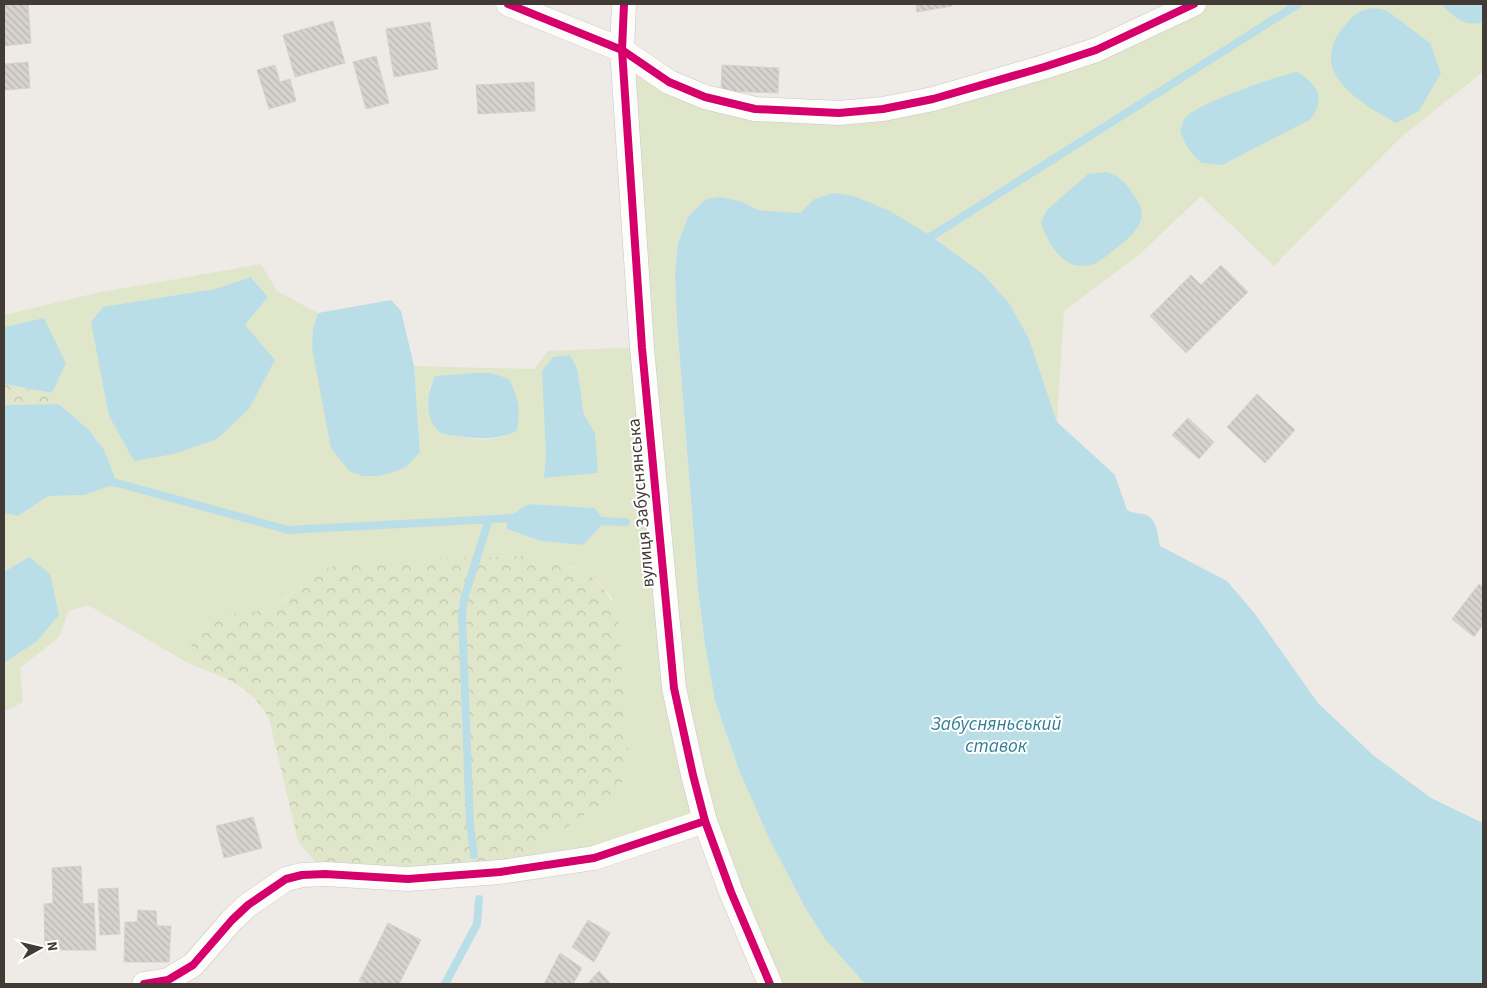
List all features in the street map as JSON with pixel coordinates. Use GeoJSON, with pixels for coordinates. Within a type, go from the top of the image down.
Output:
{"type":"FeatureCollection","features":[{"type":"Feature","properties":{"kind":"street"},"geometry":{"type":"LineString","coordinates":[[508,4],[622,50],[669,82],[705,97],[755,109],[803,113],[882,109],[933,99],[1096,50],[1194,4]]}},
{"type":"Feature","properties":{"kind":"street","name":"вулиця Забуснянська"},"geometry":{"type":"LineString","coordinates":[[624,4],[622,50],[643,358],[668,644],[674,688],[692,775],[705,821],[731,892],[770,984]]}},
{"type":"Feature","properties":{"kind":"street"},"geometry":{"type":"LineString","coordinates":[[144,984],[168,980],[193,965],[242,910],[286,879],[302,875],[326,874],[408,879],[500,872],[594,858],[705,821]]}},
{"type":"Feature","properties":{"kind":"green space"},"geometry":{"type":"Polygon","coordinates":[[[1194,4],[1483,4],[1483,72],[1399,139],[1274,266],[1201,196],[1140,254],[1064,311],[1057,422],[1029,339],[1009,303],[983,274],[931,236],[814,199],[800,213],[758,210],[740,201],[706,199],[688,217],[678,243],[675,272],[677,323],[698,589],[715,701],[739,770],[825,939],[865,984],[770,984],[705,821],[500,872],[607,800],[612,598],[598,581],[575,567],[525,556],[359,560],[309,578],[275,607],[259,612],[222,616],[194,637],[188,663],[88,605],[69,611],[59,637],[20,668],[23,702],[4,712],[4,663],[36,642],[30,557],[4,572],[4,513],[18,516],[48,496],[85,495],[116,482],[105,454],[94,436],[64,408],[52,393],[66,363],[44,318],[4,327],[4,315],[96,293],[261,264],[277,291],[318,313],[313,328],[362,476],[388,473],[400,468],[420,452],[414,366],[534,369],[548,351],[642,347],[622,50],[731,105],[933,99],[1194,4]],[[252,277],[215,289],[245,325],[268,297],[252,277]],[[570,355],[546,455],[545,478],[584,415],[577,368],[570,355]],[[491,373],[435,376],[429,388],[442,434],[481,440],[502,437],[491,373]],[[529,504],[506,518],[507,529],[540,541],[582,545],[605,522],[594,508],[529,504]]]}},
{"type":"Feature","properties":{"kind":"green space"},"geometry":{"type":"Polygon","coordinates":[[[4,384],[52,393],[59,404],[4,405],[4,384]]]}},
{"type":"Feature","properties":{"kind":"green space"},"geometry":{"type":"Polygon","coordinates":[[[526,556],[558,563],[583,572],[603,588],[611,601],[618,618],[629,763],[622,782],[607,800],[500,872],[325,874],[298,841],[269,719],[262,707],[245,689],[188,663],[196,632],[203,624],[218,617],[265,610],[273,607],[282,602],[314,575],[332,567],[359,560],[526,556]]]}},
{"type":"Feature","properties":{"kind":"water"},"geometry":{"type":"Polygon","coordinates":[[[1441,4],[1483,4],[1483,22],[1471,23],[1460,20],[1441,4]]]}},
{"type":"Feature","properties":{"kind":"water"},"geometry":{"type":"Polygon","coordinates":[[[1373,8],[1386,10],[1430,43],[1441,73],[1419,111],[1396,123],[1355,97],[1335,74],[1331,60],[1333,45],[1342,29],[1355,15],[1363,10],[1373,8]]]}},
{"type":"Feature","properties":{"kind":"water"},"geometry":{"type":"Polygon","coordinates":[[[1298,72],[1311,82],[1318,92],[1318,104],[1311,119],[1222,165],[1202,163],[1186,145],[1180,131],[1185,118],[1193,111],[1239,90],[1298,72]]]}},
{"type":"Feature","properties":{"kind":"water"},"geometry":{"type":"Polygon","coordinates":[[[1106,172],[1121,179],[1134,194],[1142,213],[1140,223],[1127,239],[1098,262],[1081,266],[1072,264],[1052,247],[1041,222],[1047,210],[1088,174],[1106,172]]]}},
{"type":"Feature","properties":{"kind":"water","name":"Забусняньський ставок"},"geometry":{"type":"Polygon","coordinates":[[[834,193],[854,196],[890,211],[931,236],[983,274],[1009,303],[1029,339],[1057,422],[1115,475],[1127,510],[1143,514],[1152,519],[1156,527],[1160,546],[1227,581],[1255,614],[1318,703],[1373,755],[1431,798],[1483,823],[1483,984],[865,984],[825,939],[806,909],[769,838],[739,770],[715,701],[698,589],[677,323],[675,272],[678,243],[688,217],[706,199],[720,197],[740,201],[758,210],[800,213],[814,199],[834,193]]]}},
{"type":"Feature","properties":{"kind":"water"},"geometry":{"type":"Polygon","coordinates":[[[251,277],[268,297],[245,325],[275,360],[249,409],[217,439],[174,454],[134,461],[109,416],[91,322],[103,307],[215,289],[251,277]]]}},
{"type":"Feature","properties":{"kind":"water"},"geometry":{"type":"Polygon","coordinates":[[[391,300],[401,311],[414,366],[420,452],[407,466],[397,471],[379,476],[362,476],[349,471],[331,448],[312,348],[313,328],[318,313],[391,300]]]}},
{"type":"Feature","properties":{"kind":"water"},"geometry":{"type":"Polygon","coordinates":[[[44,318],[66,363],[52,393],[4,384],[4,327],[44,318]]]}},
{"type":"Feature","properties":{"kind":"water"},"geometry":{"type":"Polygon","coordinates":[[[570,355],[577,368],[584,415],[595,433],[598,473],[544,478],[546,455],[542,371],[553,357],[570,355]]]}},
{"type":"Feature","properties":{"kind":"water"},"geometry":{"type":"Polygon","coordinates":[[[491,373],[509,379],[518,404],[517,431],[502,436],[480,438],[444,434],[435,428],[431,421],[428,406],[430,390],[435,376],[491,373]]]}},
{"type":"Feature","properties":{"kind":"water"},"geometry":{"type":"Polygon","coordinates":[[[59,404],[89,430],[104,450],[117,483],[85,495],[48,496],[18,516],[4,513],[4,405],[59,404]]]}},
{"type":"Feature","properties":{"kind":"water"},"geometry":{"type":"Polygon","coordinates":[[[529,504],[595,508],[605,522],[583,545],[540,541],[507,529],[506,518],[529,504]]]}},
{"type":"Feature","properties":{"kind":"water"},"geometry":{"type":"Polygon","coordinates":[[[29,557],[50,574],[59,615],[36,642],[4,663],[4,572],[29,557]]]}},
{"type":"Feature","properties":{"kind":"building"},"geometry":{"type":"Polygon","coordinates":[[[4,4],[28,4],[31,43],[4,46],[4,4]]]}},
{"type":"Feature","properties":{"kind":"building"},"geometry":{"type":"Polygon","coordinates":[[[916,4],[952,4],[952,6],[917,12],[916,4]]]}},
{"type":"Feature","properties":{"kind":"building"},"geometry":{"type":"Polygon","coordinates":[[[333,21],[345,63],[295,77],[283,35],[333,21]]]}},
{"type":"Feature","properties":{"kind":"building"},"geometry":{"type":"Polygon","coordinates":[[[430,22],[438,69],[394,77],[386,29],[430,22]]]}},
{"type":"Feature","properties":{"kind":"building"},"geometry":{"type":"Polygon","coordinates":[[[376,56],[389,103],[366,109],[353,62],[376,56]]]}},
{"type":"Feature","properties":{"kind":"building"},"geometry":{"type":"Polygon","coordinates":[[[28,62],[30,88],[4,90],[4,64],[28,62]]]}},
{"type":"Feature","properties":{"kind":"building"},"geometry":{"type":"Polygon","coordinates":[[[275,65],[280,82],[290,79],[296,101],[269,109],[257,70],[275,65]]]}},
{"type":"Feature","properties":{"kind":"building"},"geometry":{"type":"Polygon","coordinates":[[[722,65],[779,68],[778,93],[721,91],[722,65]]]}},
{"type":"Feature","properties":{"kind":"building"},"geometry":{"type":"Polygon","coordinates":[[[534,82],[535,111],[478,114],[476,85],[534,82]]]}},
{"type":"Feature","properties":{"kind":"building"},"geometry":{"type":"Polygon","coordinates":[[[1221,265],[1248,292],[1186,353],[1150,316],[1191,275],[1201,285],[1221,265]]]}},
{"type":"Feature","properties":{"kind":"building"},"geometry":{"type":"Polygon","coordinates":[[[1257,394],[1295,430],[1265,463],[1227,427],[1257,394]]]}},
{"type":"Feature","properties":{"kind":"building"},"geometry":{"type":"Polygon","coordinates":[[[1188,418],[1214,442],[1199,459],[1172,435],[1188,418]]]}},
{"type":"Feature","properties":{"kind":"building"},"geometry":{"type":"Polygon","coordinates":[[[1479,584],[1483,587],[1483,624],[1474,637],[1452,619],[1479,584]]]}},
{"type":"Feature","properties":{"kind":"building"},"geometry":{"type":"Polygon","coordinates":[[[253,817],[262,848],[224,858],[216,826],[253,817]]]}},
{"type":"Feature","properties":{"kind":"building"},"geometry":{"type":"Polygon","coordinates":[[[81,866],[83,904],[94,903],[96,950],[45,950],[44,904],[53,903],[52,868],[81,866]]]}},
{"type":"Feature","properties":{"kind":"building"},"geometry":{"type":"Polygon","coordinates":[[[118,888],[120,934],[100,935],[98,889],[118,888]]]}},
{"type":"Feature","properties":{"kind":"building"},"geometry":{"type":"Polygon","coordinates":[[[138,910],[156,911],[157,926],[171,926],[169,962],[124,962],[125,922],[137,922],[138,910]]]}},
{"type":"Feature","properties":{"kind":"building"},"geometry":{"type":"Polygon","coordinates":[[[588,920],[610,933],[594,962],[572,947],[588,920]]]}},
{"type":"Feature","properties":{"kind":"building"},"geometry":{"type":"Polygon","coordinates":[[[388,923],[421,940],[399,984],[365,984],[359,981],[388,923]]]}},
{"type":"Feature","properties":{"kind":"building"},"geometry":{"type":"Polygon","coordinates":[[[560,953],[582,968],[573,984],[544,984],[560,953]]]}},
{"type":"Feature","properties":{"kind":"building"},"geometry":{"type":"Polygon","coordinates":[[[599,971],[611,984],[587,984],[599,971]]]}},
{"type":"Feature","properties":{"kind":"waterway"},"geometry":{"type":"LineString","coordinates":[[924,241],[1298,4]]}},
{"type":"Feature","properties":{"kind":"waterway"},"geometry":{"type":"LineString","coordinates":[[108,482],[288,530],[514,518]]}},
{"type":"Feature","properties":{"kind":"waterway"},"geometry":{"type":"LineString","coordinates":[[474,855],[470,824],[462,615],[464,599],[489,519]]}},
{"type":"Feature","properties":{"kind":"waterway"},"geometry":{"type":"LineString","coordinates":[[596,521],[626,522]]}},
{"type":"Feature","properties":{"kind":"waterway"},"geometry":{"type":"LineString","coordinates":[[445,984],[477,924],[479,899]]}},
{"type":"Feature","properties":{"kind":"cycle path"},"geometry":{"type":"LineString","coordinates":[[508,4],[622,50],[669,82],[705,97],[755,109],[839,113],[883,109],[933,99],[1044,67],[1096,50],[1194,4]]}},
{"type":"Feature","properties":{"kind":"cycle path"},"geometry":{"type":"LineString","coordinates":[[624,4],[622,50],[642,348],[674,688],[705,821],[731,892],[770,984]]}},
{"type":"Feature","properties":{"kind":"cycle path"},"geometry":{"type":"LineString","coordinates":[[144,984],[168,980],[193,965],[232,920],[248,905],[286,879],[302,875],[325,874],[408,879],[500,872],[594,858],[705,821]]}}]}
